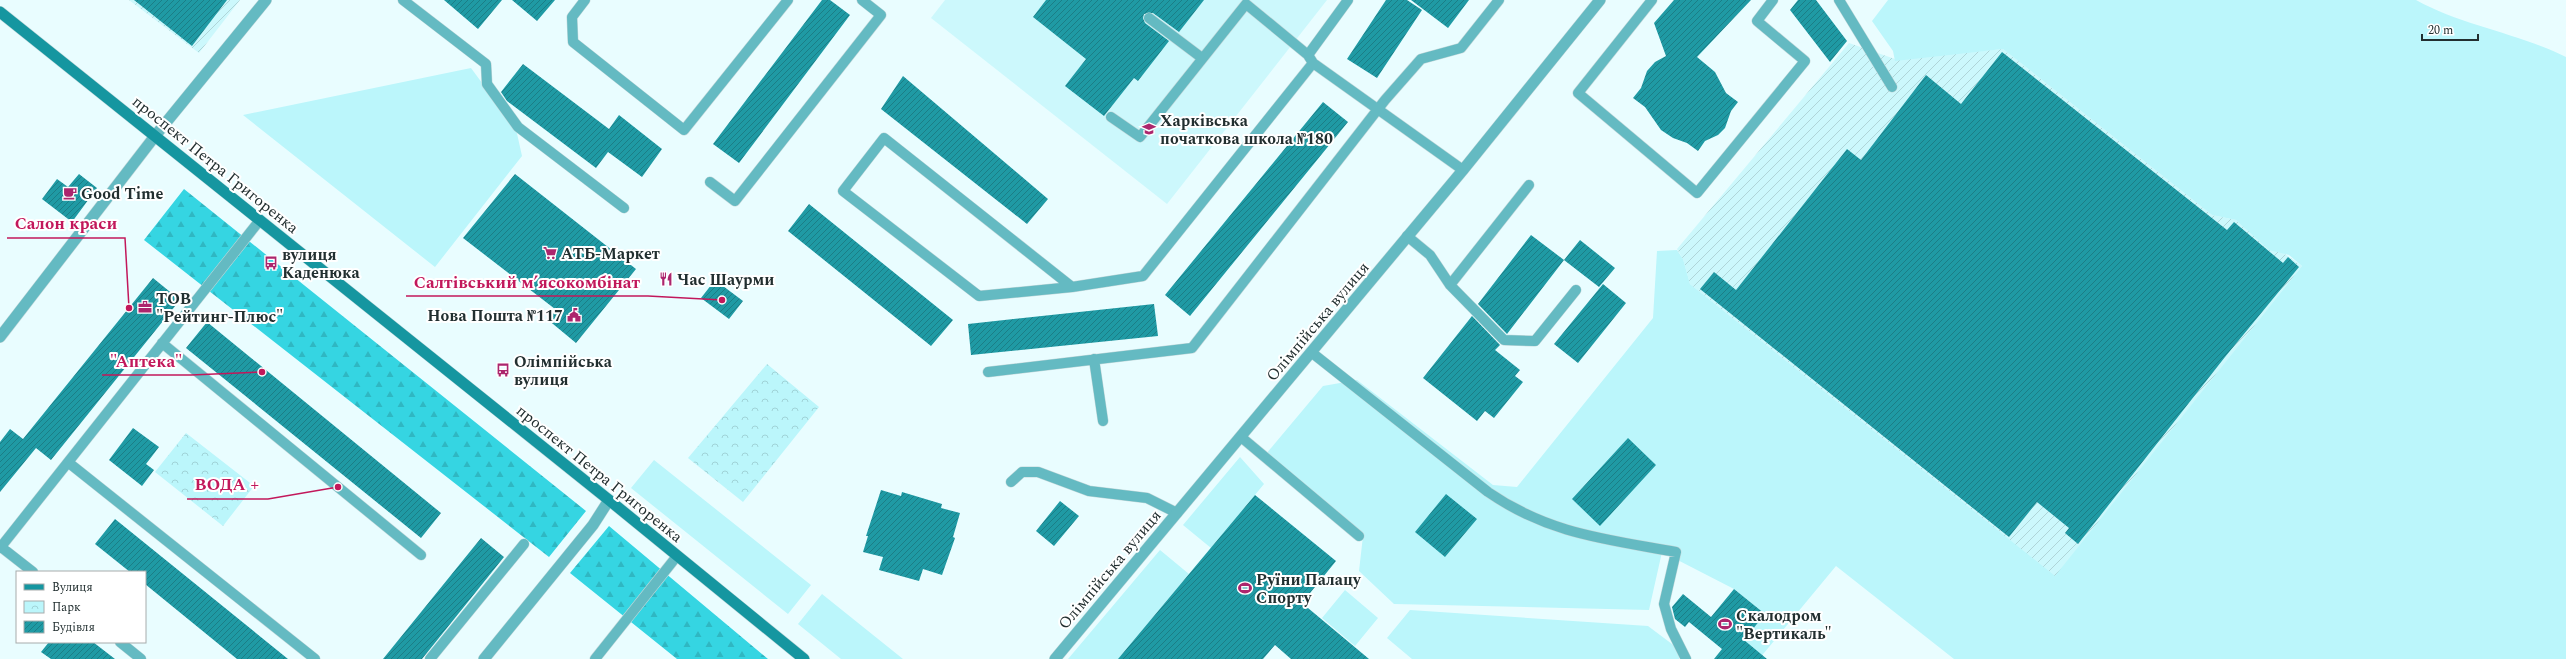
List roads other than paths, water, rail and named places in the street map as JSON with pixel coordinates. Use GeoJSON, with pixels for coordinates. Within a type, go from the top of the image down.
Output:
{"type":"FeatureCollection","features":[{"type":"Feature","properties":{"kind":"main road","name":"проспект Петра Григоренка"},"geometry":{"type":"LineString","coordinates":[[0,12],[609,500],[804,659]]}},
{"type":"Feature","properties":{"kind":"street"},"geometry":{"type":"LineString","coordinates":[[0,337],[155,136],[266,0]]}},
{"type":"Feature","properties":{"kind":"street","name":"Олімпійська вулиця"},"geometry":{"type":"LineString","coordinates":[[1055,659],[1463,170],[1600,0]]}},
{"type":"Feature","properties":{"kind":"street"},"geometry":{"type":"LineString","coordinates":[[484,659],[593,525],[609,500]]}},
{"type":"Feature","properties":{"kind":"lane"},"geometry":{"type":"LineString","coordinates":[[585,0],[572,17],[573,42],[684,130],[788,0]]}},
{"type":"Feature","properties":{"kind":"lane"},"geometry":{"type":"LineString","coordinates":[[710,182],[735,201],[881,15],[862,0]]}},
{"type":"Feature","properties":{"kind":"lane"},"geometry":{"type":"LineString","coordinates":[[1072,287],[884,138],[843,191],[979,296],[1072,287],[1142,276],[1310,59],[1348,0]]}},
{"type":"Feature","properties":{"kind":"lane"},"geometry":{"type":"LineString","coordinates":[[988,372],[1192,348],[1378,108],[1421,59],[1461,48],[1499,0]]}},
{"type":"Feature","properties":{"kind":"lane"},"geometry":{"type":"LineString","coordinates":[[1652,0],[1578,93],[1697,194],[1805,61],[1757,21],[1773,0]]}},
{"type":"Feature","properties":{"kind":"lane"},"geometry":{"type":"LineString","coordinates":[[1839,0],[1892,87]]}},
{"type":"Feature","properties":{"kind":"lane"},"geometry":{"type":"LineString","coordinates":[[408,1],[486,64],[488,84],[518,127],[624,208]]}},
{"type":"Feature","properties":{"kind":"lane"},"geometry":{"type":"LineString","coordinates":[[1111,117],[1140,138],[1246,4],[1310,59],[1463,170]]}},
{"type":"Feature","properties":{"kind":"lane"},"geometry":{"type":"LineString","coordinates":[[1149,18],[1202,58]]}},
{"type":"Feature","properties":{"kind":"lane"},"geometry":{"type":"LineString","coordinates":[[1450,285],[1529,184]]}},
{"type":"Feature","properties":{"kind":"lane"},"geometry":{"type":"LineString","coordinates":[[32,571],[0,547],[69,463],[260,220]]}},
{"type":"Feature","properties":{"kind":"lane"},"geometry":{"type":"LineString","coordinates":[[1407,236],[1430,255],[1450,285],[1504,340],[1535,341],[1576,290]]}},
{"type":"Feature","properties":{"kind":"lane"},"geometry":{"type":"LineString","coordinates":[[162,343],[421,555]]}},
{"type":"Feature","properties":{"kind":"lane"},"geometry":{"type":"LineString","coordinates":[[1312,352],[1488,492],[1511,508],[1538,521],[1573,532],[1676,552],[1664,604],[1671,629],[1686,659]]}},
{"type":"Feature","properties":{"kind":"lane"},"geometry":{"type":"LineString","coordinates":[[1094,359],[1102,421]]}},
{"type":"Feature","properties":{"kind":"lane"},"geometry":{"type":"LineString","coordinates":[[1241,437],[1359,536]]}},
{"type":"Feature","properties":{"kind":"lane"},"geometry":{"type":"LineString","coordinates":[[69,463],[315,659]]}},
{"type":"Feature","properties":{"kind":"lane"},"geometry":{"type":"LineString","coordinates":[[1012,482],[1022,472],[1038,472],[1089,491],[1147,498],[1177,513]]}},
{"type":"Feature","properties":{"kind":"lane"},"geometry":{"type":"LineString","coordinates":[[430,659],[524,544]]}},
{"type":"Feature","properties":{"kind":"lane"},"geometry":{"type":"LineString","coordinates":[[595,659],[677,556]]}},
{"type":"Feature","properties":{"kind":"lane"},"geometry":{"type":"LineString","coordinates":[[121,643],[141,659]]}},
{"type":"Feature","properties":{"kind":"place","name":"Харківська початкова школа №180"},"geometry":{"type":"Point","coordinates":[1149,129]}},
{"type":"Feature","properties":{"kind":"place","name":"Good Time"},"geometry":{"type":"Point","coordinates":[70,193]}},
{"type":"Feature","properties":{"kind":"place","name":"АТБ-Маркет"},"geometry":{"type":"Point","coordinates":[550,253]}},
{"type":"Feature","properties":{"kind":"place","name":"вулиця Каденюка"},"geometry":{"type":"Point","coordinates":[271,263]}},
{"type":"Feature","properties":{"kind":"place","name":"Час Шаурми"},"geometry":{"type":"Point","coordinates":[666,279]}},
{"type":"Feature","properties":{"kind":"place","name":"Салтівський мʼясокомбінат"},"geometry":{"type":"Point","coordinates":[722,300]}},
{"type":"Feature","properties":{"kind":"place","name":"ТОВ \"Рейтинг-Плюс\""},"geometry":{"type":"Point","coordinates":[145,307]}},
{"type":"Feature","properties":{"kind":"place","name":"Салон краси"},"geometry":{"type":"Point","coordinates":[129,308]}},
{"type":"Feature","properties":{"kind":"place","name":"Нова Пошта №117"},"geometry":{"type":"Point","coordinates":[574,315]}},
{"type":"Feature","properties":{"kind":"place","name":"Олімпійська вулиця"},"geometry":{"type":"Point","coordinates":[503,370]}},
{"type":"Feature","properties":{"kind":"place","name":"\"Аптека\""},"geometry":{"type":"Point","coordinates":[262,372]}},
{"type":"Feature","properties":{"kind":"place","name":"ВОДА +"},"geometry":{"type":"Point","coordinates":[338,487]}},
{"type":"Feature","properties":{"kind":"place","name":"Руїни Палацу Спорту"},"geometry":{"type":"Point","coordinates":[1245,588]}},
{"type":"Feature","properties":{"kind":"place","name":"Скалодром \"Вертикаль\""},"geometry":{"type":"Point","coordinates":[1725,624]}}]}
